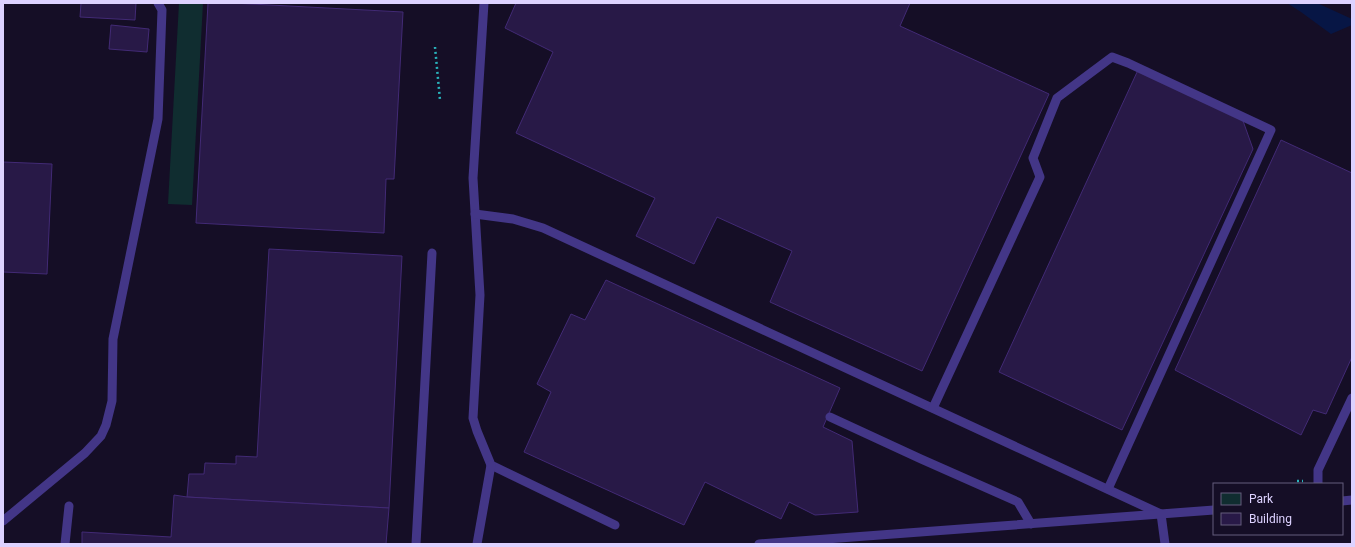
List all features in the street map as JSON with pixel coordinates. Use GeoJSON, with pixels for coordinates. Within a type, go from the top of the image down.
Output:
{"type":"FeatureCollection","features":[{"type":"Feature","properties":{"kind":"lane"},"geometry":{"type":"LineString","coordinates":[[3,520],[85,453],[101,436],[106,424],[112,401],[113,339],[158,119],[162,10],[158,3]]}},
{"type":"Feature","properties":{"kind":"lane"},"geometry":{"type":"LineString","coordinates":[[477,544],[491,465],[473,418],[480,295],[473,178],[484,3]]}},
{"type":"Feature","properties":{"kind":"lane"},"geometry":{"type":"LineString","coordinates":[[933,408],[1040,176],[1033,158],[1057,98],[1112,57],[1128,63],[1271,130],[1108,489]]}},
{"type":"Feature","properties":{"kind":"lane"},"geometry":{"type":"LineString","coordinates":[[475,214],[513,218],[543,228],[1161,514]]}},
{"type":"Feature","properties":{"kind":"lane"},"geometry":{"type":"LineString","coordinates":[[416,544],[432,253]]}},
{"type":"Feature","properties":{"kind":"lane"},"geometry":{"type":"LineString","coordinates":[[1318,483],[1318,470],[1352,398]]}},
{"type":"Feature","properties":{"kind":"lane"},"geometry":{"type":"LineString","coordinates":[[830,417],[1018,502],[1031,524]]}},
{"type":"Feature","properties":{"kind":"lane"},"geometry":{"type":"LineString","coordinates":[[491,465],[615,525]]}},
{"type":"Feature","properties":{"kind":"lane"},"geometry":{"type":"LineString","coordinates":[[65,544],[69,506]]}},
{"type":"Feature","properties":{"kind":"lane"},"geometry":{"type":"LineString","coordinates":[[759,544],[881,540],[1031,524],[1213,510]]}},
{"type":"Feature","properties":{"kind":"lane"},"geometry":{"type":"LineString","coordinates":[[1161,514],[1165,544]]}},
{"type":"Feature","properties":{"kind":"path"},"geometry":{"type":"LineString","coordinates":[[435,47],[440,100]]}},
{"type":"Feature","properties":{"kind":"green space"},"geometry":{"type":"Polygon","coordinates":[[[179,3],[203,3],[192,205],[168,204],[179,3]]]}},
{"type":"Feature","properties":{"kind":"water"},"geometry":{"type":"Polygon","coordinates":[[[1287,3],[1317,3],[1352,19],[1352,25],[1331,34],[1287,3]]]}},
{"type":"Feature","properties":{"kind":"building"},"geometry":{"type":"Polygon","coordinates":[[[81,3],[136,3],[135,20],[80,17],[81,3]]]}},
{"type":"Feature","properties":{"kind":"building"},"geometry":{"type":"Polygon","coordinates":[[[208,3],[403,12],[394,179],[386,179],[384,233],[196,223],[208,3]]]}},
{"type":"Feature","properties":{"kind":"building"},"geometry":{"type":"Polygon","coordinates":[[[516,3],[910,3],[900,26],[1049,94],[922,371],[770,302],[792,251],[717,217],[694,264],[636,236],[655,198],[516,133],[553,52],[505,28],[516,3]]]}},
{"type":"Feature","properties":{"kind":"building"},"geometry":{"type":"Polygon","coordinates":[[[111,25],[149,29],[147,52],[109,49],[111,25]]]}},
{"type":"Feature","properties":{"kind":"building"},"geometry":{"type":"Polygon","coordinates":[[[1138,70],[1242,118],[1253,149],[1122,430],[999,372],[1138,70]]]}},
{"type":"Feature","properties":{"kind":"building"},"geometry":{"type":"Polygon","coordinates":[[[1281,140],[1352,173],[1352,357],[1326,414],[1313,410],[1301,435],[1175,370],[1281,140]]]}},
{"type":"Feature","properties":{"kind":"building"},"geometry":{"type":"Polygon","coordinates":[[[3,162],[52,164],[47,274],[3,272],[3,162]]]}},
{"type":"Feature","properties":{"kind":"building"},"geometry":{"type":"Polygon","coordinates":[[[269,249],[402,256],[389,508],[187,497],[189,474],[204,474],[205,463],[236,464],[236,456],[257,457],[269,249]]]}},
{"type":"Feature","properties":{"kind":"building"},"geometry":{"type":"Polygon","coordinates":[[[606,280],[840,388],[823,427],[852,441],[858,512],[815,515],[789,502],[781,519],[705,482],[684,525],[524,452],[551,392],[537,384],[571,314],[585,320],[606,280]]]}},
{"type":"Feature","properties":{"kind":"building"},"geometry":{"type":"Polygon","coordinates":[[[174,495],[187,497],[389,508],[386,544],[82,544],[82,532],[171,537],[174,495]]]}}]}
